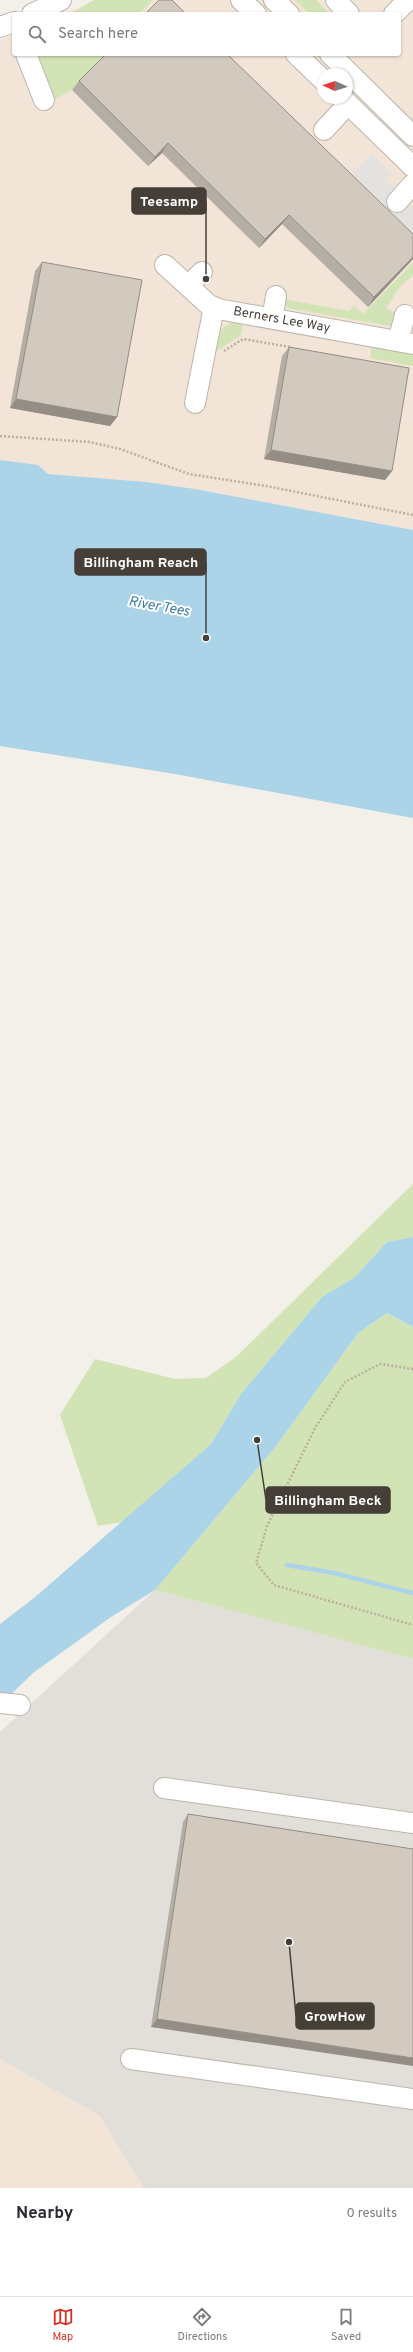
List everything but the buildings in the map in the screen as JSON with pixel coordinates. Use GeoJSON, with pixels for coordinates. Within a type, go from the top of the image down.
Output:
{"type":"FeatureCollection","features":[{"type":"Feature","properties":{"kind":"street"},"geometry":{"type":"LineString","coordinates":[[274,0],[287,12]]}},
{"type":"Feature","properties":{"kind":"street"},"geometry":{"type":"LineString","coordinates":[[336,0],[347,12]]}},
{"type":"Feature","properties":{"kind":"street"},"geometry":{"type":"LineString","coordinates":[[396,12],[408,0]]}},
{"type":"Feature","properties":{"kind":"street"},"geometry":{"type":"LineString","coordinates":[[27,56],[44,100]]}},
{"type":"Feature","properties":{"kind":"street"},"geometry":{"type":"LineString","coordinates":[[298,56],[317,74]]}},
{"type":"Feature","properties":{"kind":"street"},"geometry":{"type":"LineString","coordinates":[[340,57],[413,136]]}},
{"type":"Feature","properties":{"kind":"street"},"geometry":{"type":"LineString","coordinates":[[324,130],[343,104]]}},
{"type":"Feature","properties":{"kind":"street"},"geometry":{"type":"LineString","coordinates":[[348,104],[413,168]]}},
{"type":"Feature","properties":{"kind":"street"},"geometry":{"type":"LineString","coordinates":[[397,202],[413,184]]}},
{"type":"Feature","properties":{"kind":"street","name":"Berners Lee Way"},"geometry":{"type":"LineString","coordinates":[[165,265],[209,305],[214,307],[406,343]]}},
{"type":"Feature","properties":{"kind":"street"},"geometry":{"type":"LineString","coordinates":[[195,403],[214,307]]}},
{"type":"Feature","properties":{"kind":"street"},"geometry":{"type":"LineString","coordinates":[[406,315],[406,343]]}},
{"type":"Feature","properties":{"kind":"street"},"geometry":{"type":"LineString","coordinates":[[0,1703],[20,1705]]}},
{"type":"Feature","properties":{"kind":"street"},"geometry":{"type":"LineString","coordinates":[[164,1788],[413,1823]]}},
{"type":"Feature","properties":{"kind":"street"},"geometry":{"type":"LineString","coordinates":[[131,2059],[413,2099]]}},
{"type":"Feature","properties":{"kind":"path"},"geometry":{"type":"LineString","coordinates":[[218,354],[243,339],[297,348]]}},
{"type":"Feature","properties":{"kind":"path"},"geometry":{"type":"LineString","coordinates":[[0,436],[90,442],[120,449],[190,474],[266,486],[413,515]]}},
{"type":"Feature","properties":{"kind":"path"},"geometry":{"type":"LineString","coordinates":[[413,1369],[380,1364],[345,1382],[315,1428],[267,1526],[256,1563],[274,1585],[413,1625]]}},
{"type":"Feature","properties":{"kind":"shaded area"},"geometry":{"type":"Polygon","coordinates":[[[95,0],[413,0],[413,530],[195,489],[146,482],[48,474],[38,465],[0,460],[0,40],[12,35],[12,56],[401,56],[401,12],[69,12],[95,0]]]}},
{"type":"Feature","properties":{"kind":"shaded area"},"geometry":{"type":"Polygon","coordinates":[[[372,154],[392,173],[385,182],[396,185],[403,180],[413,189],[409,203],[413,210],[413,244],[347,180],[372,154]]]}},
{"type":"Feature","properties":{"kind":"shaded area"},"geometry":{"type":"Polygon","coordinates":[[[155,1590],[413,1659],[413,2188],[144,2188],[100,2116],[0,2059],[0,1732],[155,1590]]]}},
{"type":"Feature","properties":{"kind":"shaded area"},"geometry":{"type":"Polygon","coordinates":[[[0,2059],[100,2116],[144,2188],[0,2188],[0,2059]]]}},
{"type":"Feature","properties":{"kind":"green space"},"geometry":{"type":"Polygon","coordinates":[[[94,0],[153,0],[141,12],[73,12],[94,0]]]}},
{"type":"Feature","properties":{"kind":"green space"},"geometry":{"type":"Polygon","coordinates":[[[295,0],[316,0],[328,12],[308,12],[295,0]]]}},
{"type":"Feature","properties":{"kind":"green space"},"geometry":{"type":"Polygon","coordinates":[[[35,56],[106,56],[72,90],[51,101],[35,56]]]}},
{"type":"Feature","properties":{"kind":"green space"},"geometry":{"type":"Polygon","coordinates":[[[413,263],[413,275],[399,288],[386,308],[397,314],[390,326],[287,308],[283,299],[349,311],[354,305],[363,314],[413,263]]]}},
{"type":"Feature","properties":{"kind":"green space"},"geometry":{"type":"Polygon","coordinates":[[[237,321],[243,322],[241,335],[211,355],[216,338],[222,329],[237,321]]]}},
{"type":"Feature","properties":{"kind":"green space"},"geometry":{"type":"Polygon","coordinates":[[[372,345],[413,352],[413,366],[370,358],[372,345]]]}},
{"type":"Feature","properties":{"kind":"green space"},"geometry":{"type":"Polygon","coordinates":[[[413,1184],[413,1237],[387,1242],[355,1277],[322,1297],[241,1394],[211,1444],[122,1522],[98,1526],[60,1415],[95,1359],[175,1379],[206,1378],[236,1357],[413,1184]]]}},
{"type":"Feature","properties":{"kind":"green space"},"geometry":{"type":"Polygon","coordinates":[[[387,1313],[413,1327],[413,1659],[155,1590],[277,1445],[358,1333],[387,1313]]]}},
{"type":"Feature","properties":{"kind":"water","name":"River Tees"},"geometry":{"type":"Polygon","coordinates":[[[0,460],[38,465],[48,474],[146,482],[195,489],[413,530],[413,818],[175,774],[0,746],[0,460]]]}},
{"type":"Feature","properties":{"kind":"water"},"geometry":{"type":"Polygon","coordinates":[[[413,1237],[413,1327],[387,1313],[358,1333],[277,1445],[155,1590],[111,1617],[33,1673],[0,1705],[0,1624],[34,1598],[211,1444],[241,1394],[322,1297],[355,1277],[387,1242],[413,1237]]]}},
{"type":"Feature","properties":{"kind":"waterway"},"geometry":{"type":"LineString","coordinates":[[287,1565],[334,1573],[413,1593]]}},
{"type":"Feature","properties":{"kind":"place","name":"Teesamp"},"geometry":{"type":"Point","coordinates":[206,279]}},
{"type":"Feature","properties":{"kind":"place","name":"Billingham Reach"},"geometry":{"type":"Point","coordinates":[206,638]}},
{"type":"Feature","properties":{"kind":"place","name":"Billingham Beck"},"geometry":{"type":"Point","coordinates":[257,1440]}},
{"type":"Feature","properties":{"kind":"place","name":"GrowHow"},"geometry":{"type":"Point","coordinates":[289,1942]}}]}
